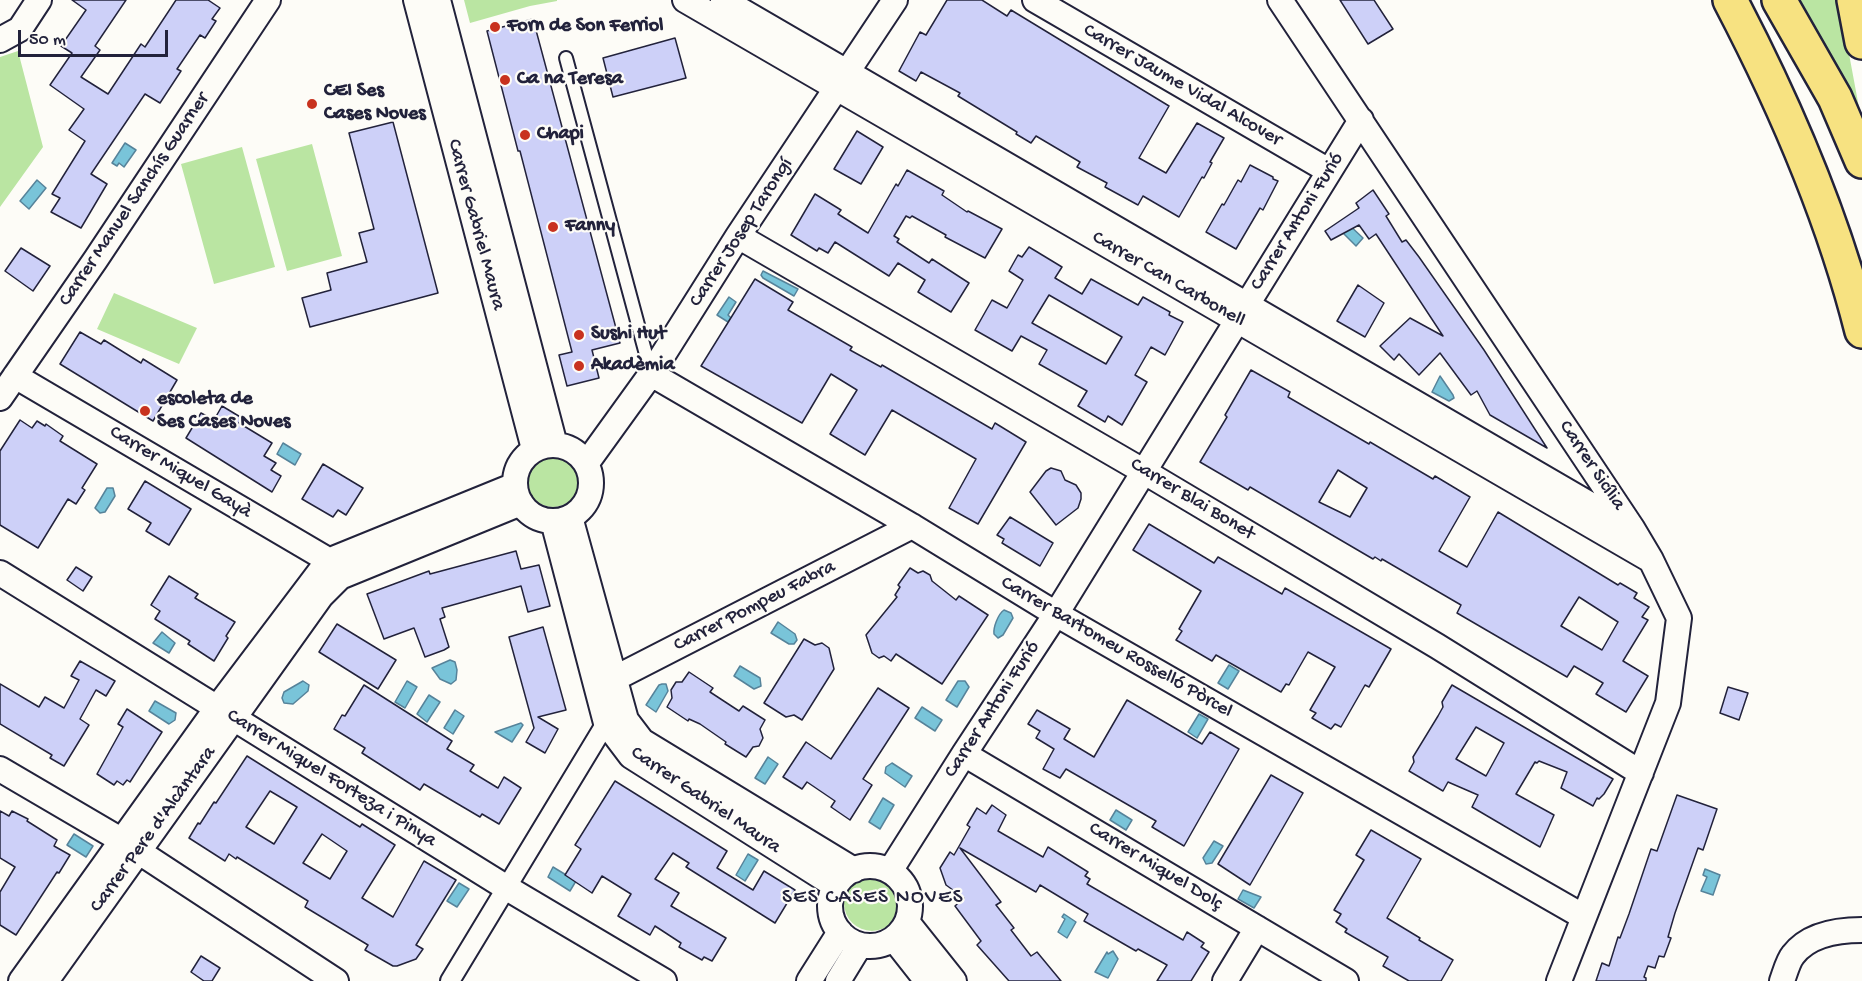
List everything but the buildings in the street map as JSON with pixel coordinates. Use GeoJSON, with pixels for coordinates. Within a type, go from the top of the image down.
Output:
{"type":"FeatureCollection","features":[{"type":"Feature","properties":{"kind":"highway"},"geometry":{"type":"LineString","coordinates":[[1730,0],[1800,147],[1839,253],[1862,331]]}},
{"type":"Feature","properties":{"kind":"highway"},"geometry":{"type":"LineString","coordinates":[[1779,0],[1835,98],[1862,161]]}},
{"type":"Feature","properties":{"kind":"highway"},"geometry":{"type":"LineString","coordinates":[[1854,0],[1862,42]]}},
{"type":"Feature","properties":{"kind":"street"},"geometry":{"type":"LineString","coordinates":[[0,40],[20,29],[39,0]]}},
{"type":"Feature","properties":{"kind":"street","name":"Carrer Manuel Sanchís Guarner"},"geometry":{"type":"LineString","coordinates":[[0,398],[96,259],[268,0]]}},
{"type":"Feature","properties":{"kind":"street","name":"Carrer Gabriel Maura"},"geometry":{"type":"LineString","coordinates":[[416,0],[544,447]]}},
{"type":"Feature","properties":{"kind":"street","name":"Carrer Gabriel Maura"},"geometry":{"type":"LineString","coordinates":[[438,0],[544,447]]}},
{"type":"Feature","properties":{"kind":"street","name":"Carrer Can Carbonell"},"geometry":{"type":"LineString","coordinates":[[686,0],[842,81],[1242,312],[1650,560]]}},
{"type":"Feature","properties":{"kind":"street"},"geometry":{"type":"LineString","coordinates":[[723,0],[842,81]]}},
{"type":"Feature","properties":{"kind":"street","name":"Carrer Josep Tarongí"},"geometry":{"type":"LineString","coordinates":[[586,464],[651,374],[738,236],[896,0]]}},
{"type":"Feature","properties":{"kind":"street","name":"Carrer Jaume Vidal Alcover"},"geometry":{"type":"LineString","coordinates":[[1035,0],[1329,171]]}},
{"type":"Feature","properties":{"kind":"street","name":"Carrer Sicília"},"geometry":{"type":"LineString","coordinates":[[1280,0],[1632,528],[1679,618],[1668,703],[1559,981]]}},
{"type":"Feature","properties":{"kind":"street","name":"Carrer Antoni Furió"},"geometry":{"type":"LineString","coordinates":[[890,872],[1056,614],[1361,120]]}},
{"type":"Feature","properties":{"kind":"street","name":"Carrer Blai Bonet"},"geometry":{"type":"LineString","coordinates":[[738,236],[1143,471],[1437,646],[1641,773]]}},
{"type":"Feature","properties":{"kind":"street"},"geometry":{"type":"LineString","coordinates":[[1242,312],[1632,528]]}},
{"type":"Feature","properties":{"kind":"street","name":"Carrer Bartomeu Rosselló Pòrcel"},"geometry":{"type":"LineString","coordinates":[[651,374],[912,526],[1056,614],[1584,917]]}},
{"type":"Feature","properties":{"kind":"street","name":"Carrer Miquel Gayà"},"geometry":{"type":"LineString","coordinates":[[15,376],[334,569]]}},
{"type":"Feature","properties":{"kind":"street"},"geometry":{"type":"LineString","coordinates":[[544,447],[567,447],[578,454],[586,464],[591,486],[588,497],[578,512],[561,519],[542,520],[532,515],[518,494],[516,472],[520,463],[544,447]]}},
{"type":"Feature","properties":{"kind":"street"},"geometry":{"type":"LineString","coordinates":[[334,569],[518,494]]}},
{"type":"Feature","properties":{"kind":"street","name":"Carrer Gabriel Maura"},"geometry":{"type":"LineString","coordinates":[[561,519],[606,683],[626,720],[642,741],[854,870]]}},
{"type":"Feature","properties":{"kind":"street","name":"Carrer Pompeu Fabra"},"geometry":{"type":"LineString","coordinates":[[606,683],[912,526]]}},
{"type":"Feature","properties":{"kind":"street","name":"Carrer Pere d'Alcàntara"},"geometry":{"type":"LineString","coordinates":[[46,981],[130,846],[226,714],[321,596],[334,569]]}},
{"type":"Feature","properties":{"kind":"street","name":"Carrer Miquel Forteza i Pinya"},"geometry":{"type":"LineString","coordinates":[[0,573],[507,888],[664,981]]}},
{"type":"Feature","properties":{"kind":"street","name":"Carrer Gabriel Maura"},"geometry":{"type":"LineString","coordinates":[[606,683],[606,723],[631,756],[836,886]]}},
{"type":"Feature","properties":{"kind":"street"},"geometry":{"type":"LineString","coordinates":[[450,981],[606,723]]}},
{"type":"Feature","properties":{"kind":"street","name":"Carrer Miquel Dolç"},"geometry":{"type":"LineString","coordinates":[[964,754],[1346,981]]}},
{"type":"Feature","properties":{"kind":"street"},"geometry":{"type":"LineString","coordinates":[[0,769],[130,846],[322,977]]}},
{"type":"Feature","properties":{"kind":"street"},"geometry":{"type":"LineString","coordinates":[[21,981],[130,846]]}},
{"type":"Feature","properties":{"kind":"street"},"geometry":{"type":"LineString","coordinates":[[879,867],[890,872],[906,888],[909,899],[910,911],[901,930],[884,944],[860,945],[849,940],[833,922],[831,897],[836,886],[854,870],[879,867]]}},
{"type":"Feature","properties":{"kind":"street"},"geometry":{"type":"LineString","coordinates":[[1225,981],[1257,928]]}},
{"type":"Feature","properties":{"kind":"street"},"geometry":{"type":"LineString","coordinates":[[901,930],[927,981]]}},
{"type":"Feature","properties":{"kind":"street"},"geometry":{"type":"LineString","coordinates":[[901,930],[954,981]]}},
{"type":"Feature","properties":{"kind":"street"},"geometry":{"type":"LineString","coordinates":[[1782,981],[1792,955],[1813,938],[1840,930],[1862,930]]}},
{"type":"Feature","properties":{"kind":"street"},"geometry":{"type":"LineString","coordinates":[[809,981],[840,932]]}},
{"type":"Feature","properties":{"kind":"street"},"geometry":{"type":"LineString","coordinates":[[838,981],[860,945]]}},
{"type":"Feature","properties":{"kind":"street"},"geometry":{"type":"LineString","coordinates":[[0,974],[11,981]]}},
{"type":"Feature","properties":{"kind":"lane"},"geometry":{"type":"LineString","coordinates":[[566,58],[651,374]]}},
{"type":"Feature","properties":{"kind":"green space"},"geometry":{"type":"Polygon","coordinates":[[[464,0],[557,0],[557,1],[470,23],[464,0]]]}},
{"type":"Feature","properties":{"kind":"green space"},"geometry":{"type":"Polygon","coordinates":[[[1793,0],[1839,0],[1860,113],[1858,115],[1793,0]]]}},
{"type":"Feature","properties":{"kind":"green space"},"geometry":{"type":"Polygon","coordinates":[[[18,51],[43,147],[0,207],[0,57],[18,51]]]}},
{"type":"Feature","properties":{"kind":"green space"},"geometry":{"type":"Polygon","coordinates":[[[312,144],[342,256],[287,271],[256,159],[312,144]]]}},
{"type":"Feature","properties":{"kind":"green space"},"geometry":{"type":"Polygon","coordinates":[[[242,147],[275,267],[214,284],[181,164],[242,147]]]}},
{"type":"Feature","properties":{"kind":"green space"},"geometry":{"type":"Polygon","coordinates":[[[114,293],[197,328],[179,364],[97,329],[114,293]]]}},
{"type":"Feature","properties":{"kind":"green space"},"geometry":{"type":"Polygon","coordinates":[[[548,455],[558,455],[568,459],[575,466],[579,481],[575,496],[568,503],[558,507],[548,507],[538,503],[531,496],[527,486],[527,476],[531,466],[538,459],[548,455]]]}},
{"type":"Feature","properties":{"kind":"green space"},"geometry":{"type":"Polygon","coordinates":[[[866,875],[878,875],[892,883],[900,897],[898,914],[892,923],[878,931],[866,931],[849,919],[844,909],[844,897],[856,880],[866,875]]]}},
{"type":"Feature","properties":{"kind":"water"},"geometry":{"type":"Polygon","coordinates":[[[125,143],[136,150],[124,167],[119,163],[117,166],[112,163],[125,143]]]}},
{"type":"Feature","properties":{"kind":"water"},"geometry":{"type":"Polygon","coordinates":[[[37,180],[46,188],[29,209],[20,201],[37,180]]]}},
{"type":"Feature","properties":{"kind":"water"},"geometry":{"type":"Polygon","coordinates":[[[1346,222],[1363,238],[1356,246],[1339,229],[1346,222]]]}},
{"type":"Feature","properties":{"kind":"water"},"geometry":{"type":"Polygon","coordinates":[[[763,271],[798,289],[794,296],[763,278],[761,275],[763,271]]]}},
{"type":"Feature","properties":{"kind":"water"},"geometry":{"type":"Polygon","coordinates":[[[729,297],[736,302],[728,315],[731,318],[728,322],[717,315],[729,297]]]}},
{"type":"Feature","properties":{"kind":"water"},"geometry":{"type":"Polygon","coordinates":[[[1440,376],[1453,395],[1454,398],[1449,401],[1432,392],[1440,376]]]}},
{"type":"Feature","properties":{"kind":"water"},"geometry":{"type":"Polygon","coordinates":[[[283,443],[301,454],[295,465],[277,454],[283,443]]]}},
{"type":"Feature","properties":{"kind":"water"},"geometry":{"type":"Polygon","coordinates":[[[107,488],[113,488],[115,496],[105,512],[100,513],[95,508],[107,488]]]}},
{"type":"Feature","properties":{"kind":"water"},"geometry":{"type":"Polygon","coordinates":[[[1004,610],[1011,613],[1013,618],[1003,635],[998,638],[994,634],[994,628],[1004,610]]]}},
{"type":"Feature","properties":{"kind":"water"},"geometry":{"type":"Polygon","coordinates":[[[778,622],[795,634],[797,640],[794,644],[789,644],[771,633],[778,622]]]}},
{"type":"Feature","properties":{"kind":"water"},"geometry":{"type":"Polygon","coordinates":[[[162,632],[175,643],[169,653],[153,643],[162,632]]]}},
{"type":"Feature","properties":{"kind":"water"},"geometry":{"type":"Polygon","coordinates":[[[450,660],[455,662],[457,670],[456,680],[451,684],[440,679],[432,668],[450,660]]]}},
{"type":"Feature","properties":{"kind":"water"},"geometry":{"type":"Polygon","coordinates":[[[1229,665],[1239,671],[1228,689],[1218,683],[1229,665]]]}},
{"type":"Feature","properties":{"kind":"water"},"geometry":{"type":"Polygon","coordinates":[[[740,666],[760,678],[761,686],[754,689],[734,676],[740,666]]]}},
{"type":"Feature","properties":{"kind":"water"},"geometry":{"type":"Polygon","coordinates":[[[303,681],[309,685],[308,691],[293,704],[284,703],[282,698],[284,692],[303,681]]]}},
{"type":"Feature","properties":{"kind":"water"},"geometry":{"type":"Polygon","coordinates":[[[407,681],[417,687],[405,708],[395,702],[407,681]]]}},
{"type":"Feature","properties":{"kind":"water"},"geometry":{"type":"Polygon","coordinates":[[[958,681],[965,681],[969,687],[957,707],[946,700],[958,681]]]}},
{"type":"Feature","properties":{"kind":"water"},"geometry":{"type":"Polygon","coordinates":[[[662,684],[666,684],[668,691],[656,712],[646,705],[662,684]]]}},
{"type":"Feature","properties":{"kind":"water"},"geometry":{"type":"Polygon","coordinates":[[[429,695],[440,702],[427,722],[417,714],[429,695]]]}},
{"type":"Feature","properties":{"kind":"water"},"geometry":{"type":"Polygon","coordinates":[[[155,701],[176,713],[175,720],[169,724],[149,711],[155,701]]]}},
{"type":"Feature","properties":{"kind":"water"},"geometry":{"type":"Polygon","coordinates":[[[922,707],[942,720],[935,731],[915,718],[922,707]]]}},
{"type":"Feature","properties":{"kind":"water"},"geometry":{"type":"Polygon","coordinates":[[[455,710],[464,716],[453,734],[444,728],[455,710]]]}},
{"type":"Feature","properties":{"kind":"water"},"geometry":{"type":"Polygon","coordinates":[[[1199,714],[1208,719],[1197,738],[1188,732],[1199,714]]]}},
{"type":"Feature","properties":{"kind":"water"},"geometry":{"type":"Polygon","coordinates":[[[521,723],[523,725],[512,742],[495,732],[521,723]]]}},
{"type":"Feature","properties":{"kind":"water"},"geometry":{"type":"Polygon","coordinates":[[[768,757],[778,764],[765,784],[755,778],[768,757]]]}},
{"type":"Feature","properties":{"kind":"water"},"geometry":{"type":"Polygon","coordinates":[[[892,763],[912,776],[905,787],[885,773],[886,767],[892,763]]]}},
{"type":"Feature","properties":{"kind":"water"},"geometry":{"type":"Polygon","coordinates":[[[883,798],[894,805],[880,829],[869,822],[883,798]]]}},
{"type":"Feature","properties":{"kind":"water"},"geometry":{"type":"Polygon","coordinates":[[[1116,810],[1132,820],[1126,830],[1110,820],[1116,810]]]}},
{"type":"Feature","properties":{"kind":"water"},"geometry":{"type":"Polygon","coordinates":[[[74,834],[93,846],[86,857],[67,845],[74,834]]]}},
{"type":"Feature","properties":{"kind":"water"},"geometry":{"type":"Polygon","coordinates":[[[1214,841],[1223,846],[1212,863],[1206,864],[1203,858],[1214,841]]]}},
{"type":"Feature","properties":{"kind":"water"},"geometry":{"type":"Polygon","coordinates":[[[748,854],[758,860],[745,881],[736,875],[748,854]]]}},
{"type":"Feature","properties":{"kind":"water"},"geometry":{"type":"Polygon","coordinates":[[[553,867],[576,881],[570,891],[548,877],[553,867]]]}},
{"type":"Feature","properties":{"kind":"water"},"geometry":{"type":"Polygon","coordinates":[[[1705,869],[1720,875],[1713,895],[1701,891],[1707,877],[1703,875],[1705,869]]]}},
{"type":"Feature","properties":{"kind":"water"},"geometry":{"type":"Polygon","coordinates":[[[459,883],[469,889],[457,907],[447,901],[459,883]]]}},
{"type":"Feature","properties":{"kind":"water"},"geometry":{"type":"Polygon","coordinates":[[[1243,890],[1261,897],[1254,908],[1238,899],[1243,890]]]}},
{"type":"Feature","properties":{"kind":"water"},"geometry":{"type":"Polygon","coordinates":[[[1064,914],[1076,922],[1067,938],[1058,932],[1065,919],[1062,917],[1064,914]]]}},
{"type":"Feature","properties":{"kind":"water"},"geometry":{"type":"Polygon","coordinates":[[[1113,951],[1118,959],[1108,978],[1095,972],[1107,952],[1108,954],[1113,951]]]}},
{"type":"Feature","properties":{"kind":"place","name":"Forn de Son Ferriol"},"geometry":{"type":"Point","coordinates":[495,27]}},
{"type":"Feature","properties":{"kind":"place","name":"Ca na Teresa"},"geometry":{"type":"Point","coordinates":[505,80]}},
{"type":"Feature","properties":{"kind":"place","name":"CEI Ses Cases Noves"},"geometry":{"type":"Point","coordinates":[312,104]}},
{"type":"Feature","properties":{"kind":"place","name":"Chapi"},"geometry":{"type":"Point","coordinates":[525,135]}},
{"type":"Feature","properties":{"kind":"place","name":"Fanny"},"geometry":{"type":"Point","coordinates":[553,227]}},
{"type":"Feature","properties":{"kind":"place","name":"Sushi Hut"},"geometry":{"type":"Point","coordinates":[579,335]}},
{"type":"Feature","properties":{"kind":"place","name":"Akadèmia"},"geometry":{"type":"Point","coordinates":[579,366]}},
{"type":"Feature","properties":{"kind":"place","name":"escoleta de Ses Cases Noves"},"geometry":{"type":"Point","coordinates":[145,411]}},
{"type":"Feature","properties":{"kind":"district","name":"SES CASES NOVES"},"geometry":{"type":"Point","coordinates":[873,899]}}]}
